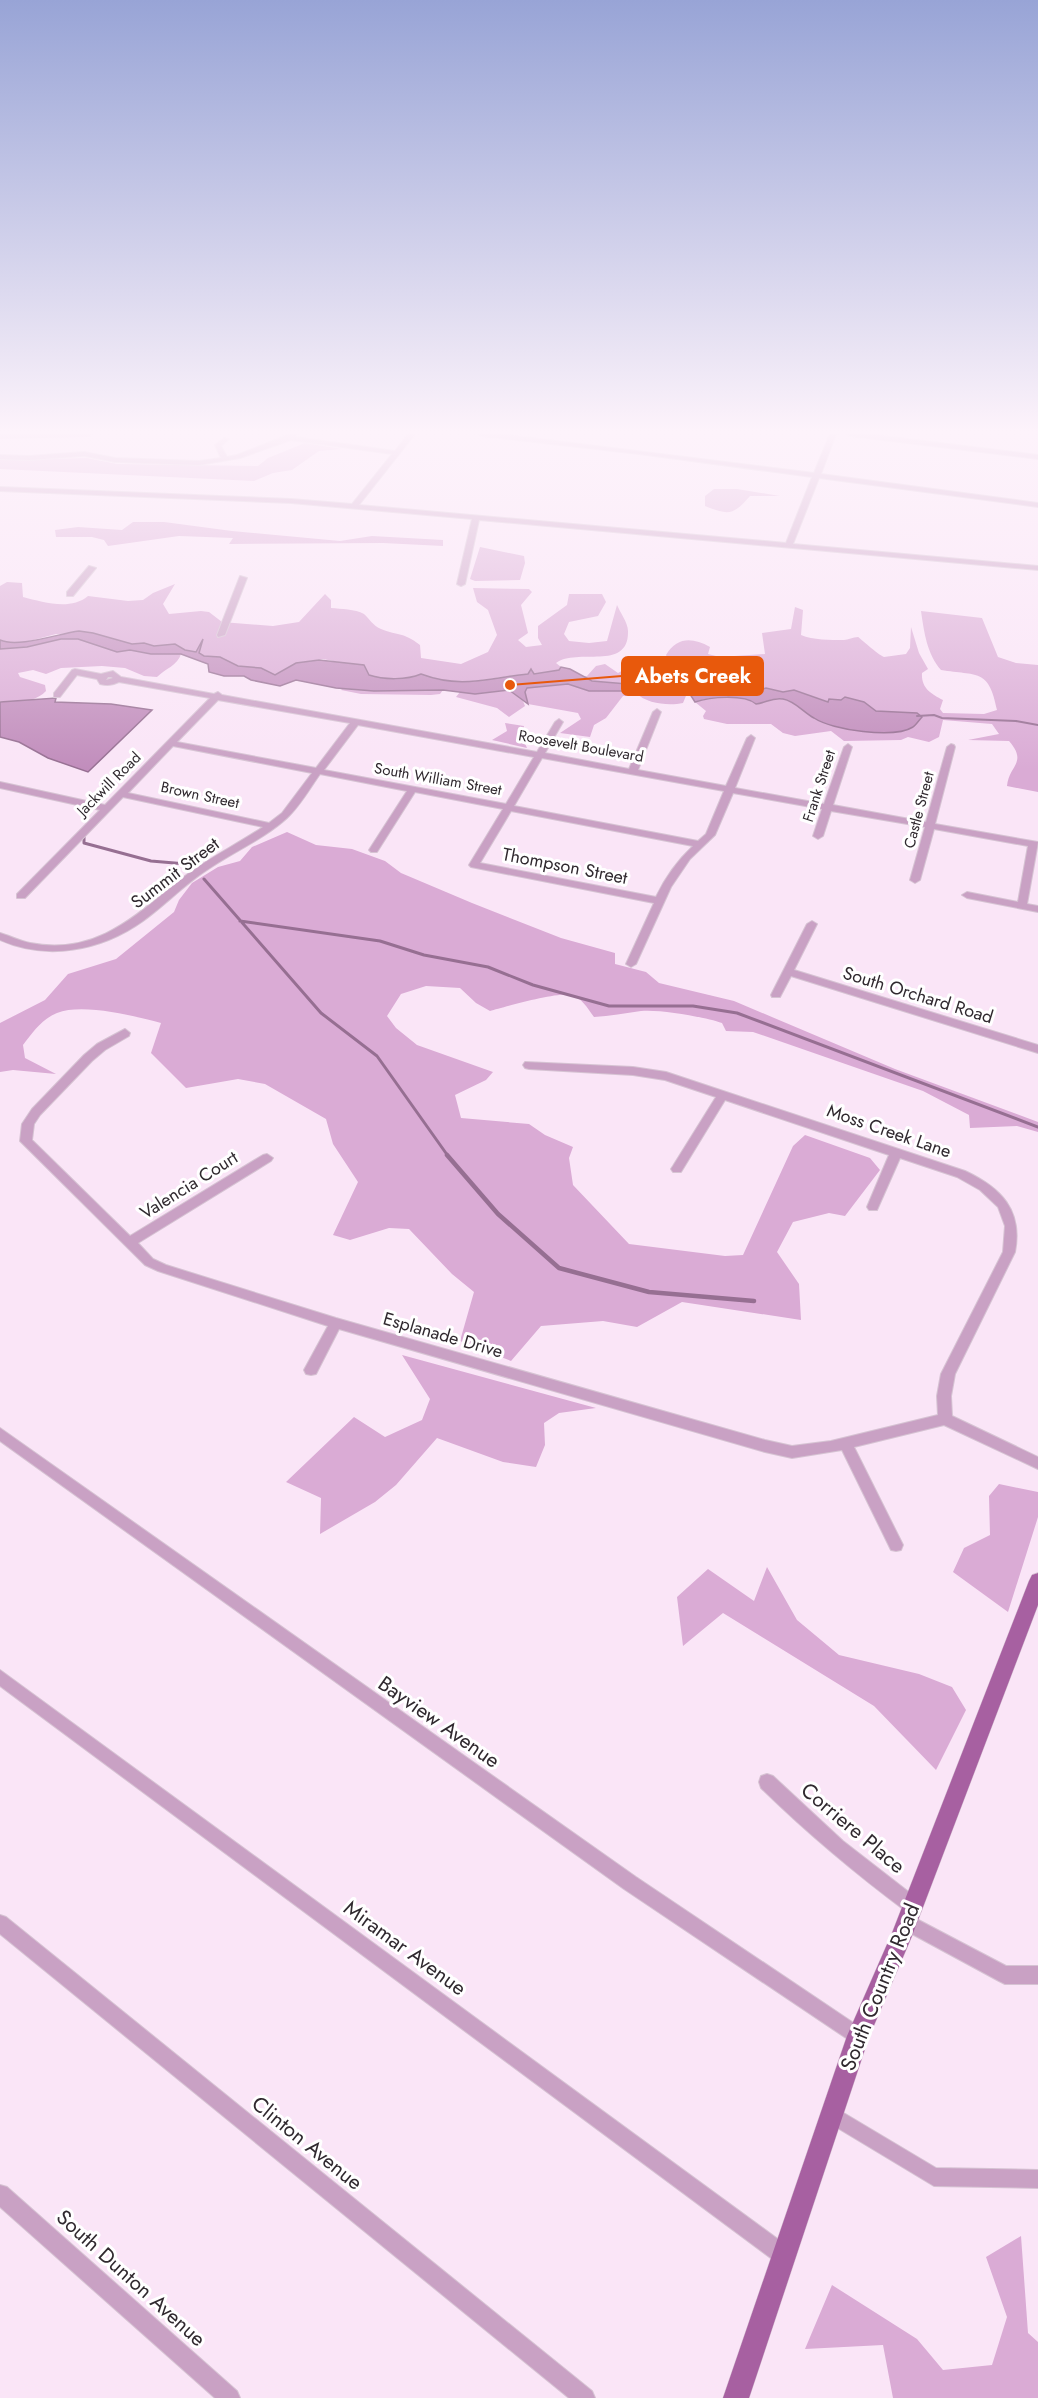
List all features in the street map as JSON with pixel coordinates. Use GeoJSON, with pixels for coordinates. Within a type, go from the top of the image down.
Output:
{"type":"FeatureCollection","features":[{"type":"Feature","properties":{"kind":"main road","name":"South Country Road"},"geometry":{"type":"LineString","coordinates":[[736,2398],[858,2036],[910,1914],[1038,1581]]}},
{"type":"Feature","properties":{"kind":"street"},"geometry":{"type":"LineString","coordinates":[[462,584],[470,546]]}},
{"type":"Feature","properties":{"kind":"street"},"geometry":{"type":"LineString","coordinates":[[799,546],[1038,568]]}},
{"type":"Feature","properties":{"kind":"street"},"geometry":{"type":"LineString","coordinates":[[70,594],[92,568]]}},
{"type":"Feature","properties":{"kind":"street"},"geometry":{"type":"LineString","coordinates":[[221,635],[243,578]]}},
{"type":"Feature","properties":{"kind":"street","name":"Roosevelt Boulevard"},"geometry":{"type":"LineString","coordinates":[[57,695],[75,672],[102,677],[113,674],[118,679],[218,695],[1035,845]]}},
{"type":"Feature","properties":{"kind":"street","name":"Jackwill Road"},"geometry":{"type":"LineString","coordinates":[[21,896],[218,695]]}},
{"type":"Feature","properties":{"kind":"street"},"geometry":{"type":"LineString","coordinates":[[633,771],[657,712]]}},
{"type":"Feature","properties":{"kind":"street","name":"Summit Street"},"geometry":{"type":"LineString","coordinates":[[0,936],[29,948],[75,947],[104,940],[135,924],[202,868],[272,826],[285,815],[356,721]]}},
{"type":"Feature","properties":{"kind":"street"},"geometry":{"type":"LineString","coordinates":[[507,807],[559,722]]}},
{"type":"Feature","properties":{"kind":"street"},"geometry":{"type":"LineString","coordinates":[[632,964],[676,871],[710,835],[752,738]]}},
{"type":"Feature","properties":{"kind":"street","name":"South William Street"},"geometry":{"type":"LineString","coordinates":[[170,743],[700,844]]}},
{"type":"Feature","properties":{"kind":"street","name":"Frank Street"},"geometry":{"type":"LineString","coordinates":[[818,836],[848,747]]}},
{"type":"Feature","properties":{"kind":"street","name":"Castle Street"},"geometry":{"type":"LineString","coordinates":[[915,880],[951,747]]}},
{"type":"Feature","properties":{"kind":"street"},"geometry":{"type":"LineString","coordinates":[[0,785],[105,808]]}},
{"type":"Feature","properties":{"kind":"street"},"geometry":{"type":"LineString","coordinates":[[374,850],[412,790]]}},
{"type":"Feature","properties":{"kind":"street","name":"Brown Street"},"geometry":{"type":"LineString","coordinates":[[121,794],[272,826]]}},
{"type":"Feature","properties":{"kind":"street","name":"Thompson Street"},"geometry":{"type":"LineString","coordinates":[[507,807],[474,865],[660,901]]}},
{"type":"Feature","properties":{"kind":"street"},"geometry":{"type":"LineString","coordinates":[[1022,906],[1035,845]]}},
{"type":"Feature","properties":{"kind":"street"},"geometry":{"type":"LineString","coordinates":[[967,895],[1038,909]]}},
{"type":"Feature","properties":{"kind":"street"},"geometry":{"type":"LineString","coordinates":[[776,995],[812,924]]}},
{"type":"Feature","properties":{"kind":"street","name":"South Orchard Road"},"geometry":{"type":"LineString","coordinates":[[789,972],[1038,1049]]}},
{"type":"Feature","properties":{"kind":"street","name":"Esplanade Drive"},"geometry":{"type":"LineString","coordinates":[[125,1033],[101,1047],[88,1058],[36,1113],[28,1124],[26,1141],[149,1262],[336,1323],[792,1452],[846,1444],[945,1419]]}},
{"type":"Feature","properties":{"kind":"street","name":"Moss Creek Lane"},"geometry":{"type":"LineString","coordinates":[[529,1065],[652,1073],[723,1094],[974,1180],[999,1201],[1013,1226],[1013,1239],[1009,1252],[948,1374],[944,1396],[945,1419]]}},
{"type":"Feature","properties":{"kind":"street"},"geometry":{"type":"LineString","coordinates":[[677,1169],[723,1094]]}},
{"type":"Feature","properties":{"kind":"street"},"geometry":{"type":"LineString","coordinates":[[873,1207],[896,1153]]}},
{"type":"Feature","properties":{"kind":"street","name":"Valencia Court"},"geometry":{"type":"LineString","coordinates":[[130,1242],[267,1158]]}},
{"type":"Feature","properties":{"kind":"street"},"geometry":{"type":"LineString","coordinates":[[311,1370],[336,1323]]}},
{"type":"Feature","properties":{"kind":"street"},"geometry":{"type":"LineString","coordinates":[[945,1419],[1038,1464]]}},
{"type":"Feature","properties":{"kind":"street","name":"Bayview Avenue"},"geometry":{"type":"LineString","coordinates":[[0,1434],[630,1883],[858,2036]]}},
{"type":"Feature","properties":{"kind":"street"},"geometry":{"type":"LineString","coordinates":[[846,1444],[896,1545]]}},
{"type":"Feature","properties":{"kind":"street","name":"Miramar Avenue"},"geometry":{"type":"LineString","coordinates":[[0,1677],[783,2255]]}},
{"type":"Feature","properties":{"kind":"street","name":"Corriere Place"},"geometry":{"type":"LineString","coordinates":[[767,1782],[797,1813],[910,1914],[1005,1975],[1038,1976]]}},
{"type":"Feature","properties":{"kind":"street","name":"Clinton Avenue"},"geometry":{"type":"LineString","coordinates":[[0,1923],[585,2398]]}},
{"type":"Feature","properties":{"kind":"street"},"geometry":{"type":"LineString","coordinates":[[832,2115],[934,2177],[1038,2179]]}},
{"type":"Feature","properties":{"kind":"street","name":"South Dunton Avenue"},"geometry":{"type":"LineString","coordinates":[[0,2194],[230,2398]]}},
{"type":"Feature","properties":{"kind":"shaded area"},"geometry":{"type":"Polygon","coordinates":[[[480,547],[524,556],[525,563],[520,580],[475,581],[470,579],[480,547]]]}},
{"type":"Feature","properties":{"kind":"shaded area"},"geometry":{"type":"Polygon","coordinates":[[[7,582],[22,583],[23,597],[56,604],[81,601],[88,596],[128,601],[143,600],[175,584],[163,604],[169,614],[201,611],[209,612],[222,622],[273,626],[299,622],[325,594],[331,600],[331,608],[360,612],[378,627],[405,636],[420,645],[421,658],[461,664],[488,652],[497,635],[488,610],[477,602],[473,588],[529,589],[532,592],[521,605],[528,633],[518,640],[526,647],[542,645],[538,638],[538,626],[567,605],[569,594],[602,594],[606,602],[598,616],[569,622],[564,634],[569,641],[589,643],[607,641],[617,605],[628,631],[626,643],[620,651],[611,655],[565,659],[556,663],[561,667],[559,670],[534,674],[532,669],[528,674],[474,681],[449,681],[421,674],[413,678],[376,678],[343,663],[323,659],[296,663],[275,675],[261,668],[238,666],[220,657],[204,656],[199,653],[202,643],[196,652],[185,650],[175,644],[154,646],[144,643],[132,644],[93,633],[56,634],[22,643],[2,642],[0,640],[0,586],[7,582]]]}},
{"type":"Feature","properties":{"kind":"shaded area"},"geometry":{"type":"Polygon","coordinates":[[[795,607],[803,610],[801,635],[827,640],[846,640],[858,637],[884,657],[906,654],[910,648],[911,627],[919,653],[928,669],[922,673],[923,683],[931,693],[943,700],[940,709],[943,713],[984,714],[997,710],[994,696],[985,680],[972,674],[941,670],[936,664],[929,650],[921,611],[982,618],[998,657],[1016,663],[1038,665],[1038,792],[1007,786],[1017,759],[1017,754],[1009,741],[968,740],[999,734],[992,724],[943,720],[939,737],[929,742],[908,737],[901,740],[844,741],[831,731],[795,736],[783,733],[771,724],[727,724],[704,719],[706,711],[695,702],[727,697],[743,699],[756,704],[771,698],[829,702],[794,690],[783,692],[766,688],[756,691],[736,686],[732,689],[674,682],[669,673],[674,670],[666,655],[675,645],[685,641],[691,640],[710,647],[708,654],[720,657],[765,654],[762,633],[791,629],[795,607]]]}},
{"type":"Feature","properties":{"kind":"shaded area"},"geometry":{"type":"Polygon","coordinates":[[[79,631],[132,644],[144,643],[154,646],[175,644],[185,650],[196,652],[203,639],[199,653],[204,656],[220,657],[238,666],[261,668],[275,675],[296,663],[319,660],[364,665],[369,675],[381,678],[395,679],[421,674],[462,682],[528,674],[531,669],[534,674],[559,670],[561,667],[570,669],[592,681],[651,686],[654,682],[649,671],[658,676],[669,673],[674,682],[732,689],[736,686],[756,691],[766,688],[783,692],[794,690],[828,702],[829,699],[841,700],[845,697],[864,702],[876,711],[917,713],[922,717],[913,727],[904,731],[863,732],[823,722],[810,716],[791,702],[779,699],[756,704],[735,698],[695,702],[688,691],[672,694],[642,694],[629,691],[589,691],[568,684],[527,688],[525,692],[528,704],[509,690],[475,694],[443,690],[374,691],[336,688],[296,680],[280,686],[251,680],[244,676],[224,676],[209,672],[208,664],[181,654],[151,654],[130,650],[117,652],[78,639],[61,639],[27,647],[0,649],[0,640],[27,641],[79,631]]]}},
{"type":"Feature","properties":{"kind":"shaded area"},"geometry":{"type":"Polygon","coordinates":[[[61,639],[78,639],[117,652],[130,650],[151,654],[181,654],[174,664],[157,677],[144,676],[125,668],[102,666],[61,668],[46,674],[33,670],[18,673],[20,677],[45,685],[46,691],[31,700],[0,701],[0,649],[27,647],[61,639]]]}},
{"type":"Feature","properties":{"kind":"shaded area"},"geometry":{"type":"Polygon","coordinates":[[[605,664],[618,673],[627,668],[649,671],[654,682],[651,686],[592,681],[581,676],[587,676],[596,666],[605,664]]]}},
{"type":"Feature","properties":{"kind":"shaded area"},"geometry":{"type":"Polygon","coordinates":[[[568,684],[589,691],[629,691],[629,696],[623,696],[606,718],[594,725],[590,737],[560,733],[581,719],[578,713],[528,704],[525,692],[527,688],[568,684]]]}},
{"type":"Feature","properties":{"kind":"shaded area"},"geometry":{"type":"Polygon","coordinates":[[[343,688],[374,691],[443,690],[440,694],[431,695],[361,694],[341,690],[343,688]]]}},
{"type":"Feature","properties":{"kind":"shaded area"},"geometry":{"type":"Polygon","coordinates":[[[510,690],[523,701],[525,706],[509,717],[497,708],[456,697],[460,692],[475,694],[510,690]]]}},
{"type":"Feature","properties":{"kind":"shaded area"},"geometry":{"type":"Polygon","coordinates":[[[688,691],[683,703],[671,704],[652,702],[636,693],[672,694],[688,691]]]}},
{"type":"Feature","properties":{"kind":"shaded area"},"geometry":{"type":"Polygon","coordinates":[[[56,698],[55,702],[111,704],[152,710],[88,772],[48,758],[19,742],[0,737],[0,702],[56,698]]]}},
{"type":"Feature","properties":{"kind":"shaded area"},"geometry":{"type":"Polygon","coordinates":[[[505,723],[524,726],[522,737],[527,748],[492,740],[507,731],[505,723]]]}},
{"type":"Feature","properties":{"kind":"shaded area"},"geometry":{"type":"Polygon","coordinates":[[[287,832],[316,845],[352,849],[385,861],[401,873],[472,903],[561,938],[615,953],[615,964],[646,972],[659,983],[734,1001],[895,1069],[1038,1122],[1038,1132],[1017,1126],[970,1128],[969,1115],[923,1091],[753,1032],[726,1031],[722,1023],[705,1018],[649,1011],[594,1017],[581,1000],[570,995],[518,1003],[490,1011],[476,1003],[460,988],[426,986],[401,994],[387,1016],[396,1028],[417,1045],[493,1072],[486,1080],[455,1095],[461,1118],[529,1124],[545,1135],[573,1147],[569,1158],[573,1185],[629,1244],[725,1256],[743,1255],[793,1146],[805,1135],[870,1158],[880,1170],[845,1216],[829,1213],[793,1222],[777,1252],[799,1284],[801,1320],[682,1302],[637,1327],[603,1321],[541,1326],[511,1361],[460,1341],[474,1292],[452,1274],[409,1229],[389,1228],[350,1240],[333,1235],[358,1182],[333,1144],[326,1119],[265,1084],[238,1079],[186,1088],[151,1053],[161,1023],[109,1012],[68,1010],[57,1013],[42,1022],[34,1031],[23,1045],[25,1058],[56,1074],[13,1070],[0,1072],[0,1023],[45,1000],[68,974],[116,959],[174,912],[179,900],[192,883],[218,867],[240,861],[252,847],[287,832]]]}},
{"type":"Feature","properties":{"kind":"shaded area"},"geometry":{"type":"Polygon","coordinates":[[[402,1355],[596,1408],[559,1413],[544,1423],[545,1445],[536,1467],[503,1462],[437,1438],[396,1485],[375,1502],[320,1534],[321,1498],[286,1482],[354,1417],[385,1437],[422,1420],[430,1399],[402,1355]]]}},
{"type":"Feature","properties":{"kind":"shaded area"},"geometry":{"type":"Polygon","coordinates":[[[999,1484],[1038,1492],[1038,1517],[1008,1612],[953,1572],[964,1548],[990,1535],[989,1496],[999,1484]]]}},
{"type":"Feature","properties":{"kind":"shaded area"},"geometry":{"type":"Polygon","coordinates":[[[767,1567],[797,1620],[839,1655],[919,1674],[952,1687],[966,1710],[936,1770],[874,1706],[723,1613],[683,1646],[677,1597],[708,1569],[754,1601],[767,1567]]]}},
{"type":"Feature","properties":{"kind":"shaded area"},"geometry":{"type":"Polygon","coordinates":[[[1021,2236],[1028,2333],[1038,2342],[1038,2398],[893,2398],[883,2345],[805,2349],[832,2285],[917,2339],[943,2370],[992,2365],[1007,2317],[986,2257],[1021,2236]]]}},
{"type":"Feature","properties":{"kind":"waterway"},"geometry":{"type":"LineString","coordinates":[[917,716],[934,715],[942,718],[1016,721],[1038,725]]}},
{"type":"Feature","properties":{"kind":"waterway"},"geometry":{"type":"LineString","coordinates":[[84,837],[84,843],[151,861],[198,865]]}},
{"type":"Feature","properties":{"kind":"waterway"},"geometry":{"type":"LineString","coordinates":[[204,879],[241,921]]}},
{"type":"Feature","properties":{"kind":"waterway"},"geometry":{"type":"LineString","coordinates":[[241,921],[380,941],[424,955],[488,967],[533,985],[609,1006],[693,1006],[737,1013],[1038,1127]]}},
{"type":"Feature","properties":{"kind":"waterway"},"geometry":{"type":"LineString","coordinates":[[241,921],[321,1013],[377,1056],[448,1156]]}},
{"type":"Feature","properties":{"kind":"waterway"},"geometry":{"type":"LineString","coordinates":[[447,1155],[498,1214],[559,1268],[649,1292],[754,1301]]}},
{"type":"Feature","properties":{"kind":"place","name":"Abets Creek"},"geometry":{"type":"Point","coordinates":[510,685]}}]}
